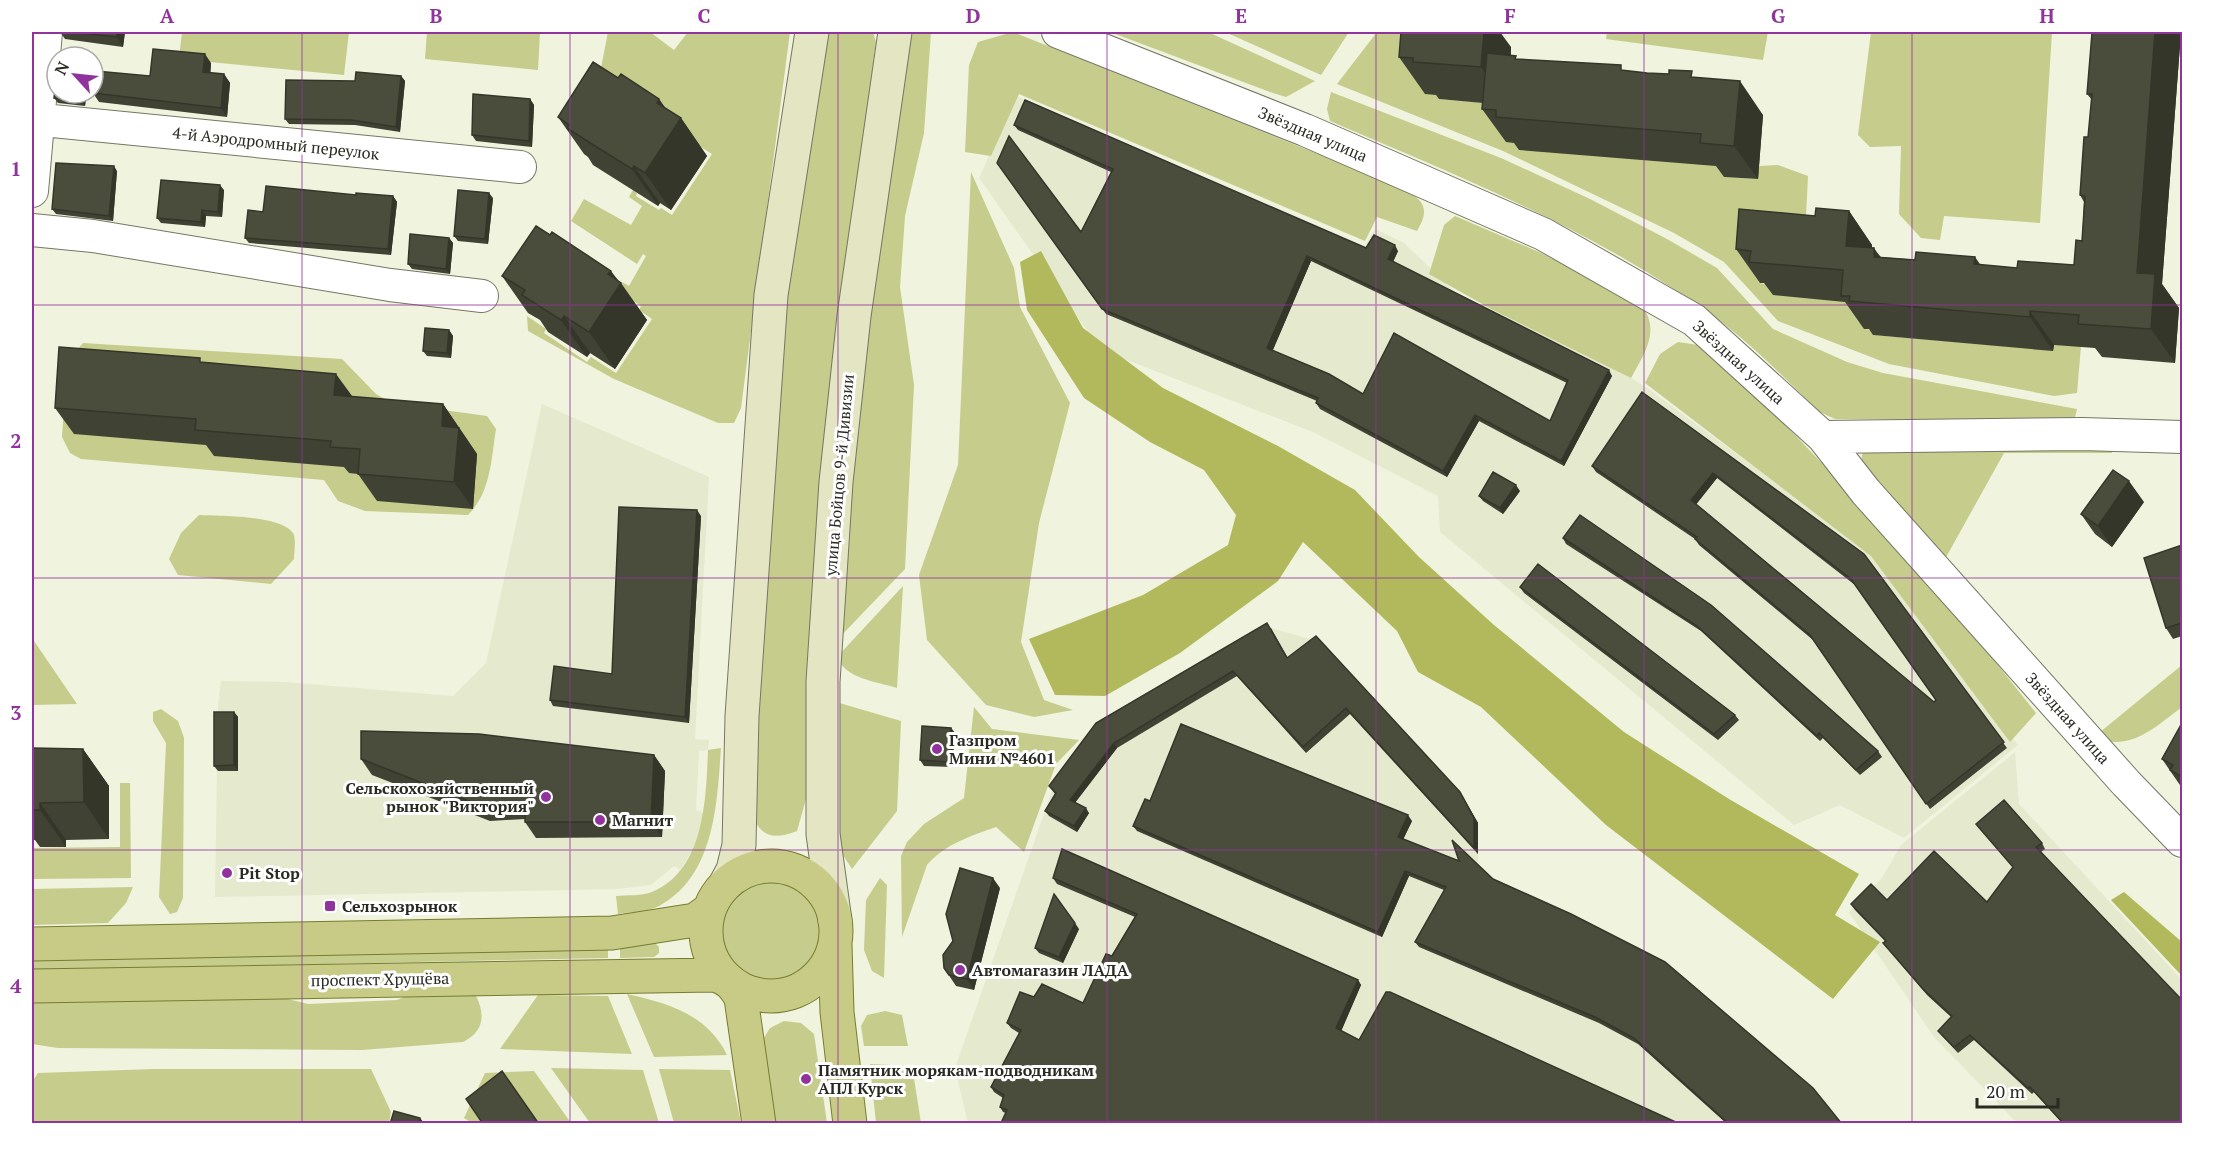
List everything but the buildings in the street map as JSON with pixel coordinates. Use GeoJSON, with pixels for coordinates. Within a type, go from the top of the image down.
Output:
{"type":"FeatureCollection","features":[{"type":"Feature","properties":{"kind":"main road"},"geometry":{"type":"LineString","coordinates":[[759,1124],[741,998],[713,960],[708,948],[706,923],[709,910],[733,870],[739,845],[742,716],[771,295],[812,32]]}},
{"type":"Feature","properties":{"kind":"main road","name":"улица Бойцов 9-й Дивизии"},"geometry":{"type":"LineString","coordinates":[[850,1124],[837,1012],[835,932],[823,834],[824,672],[836,482],[854,316],[895,32]]}},
{"type":"Feature","properties":{"kind":"main road"},"geometry":{"type":"LineString","coordinates":[[726,883],[758,866],[778,866],[799,872],[823,892],[835,932],[827,963],[819,974],[809,983],[789,993],[758,994],[728,980]]}},
{"type":"Feature","properties":{"kind":"main road"},"geometry":{"type":"LineString","coordinates":[[32,944],[612,933],[695,920],[709,910]]}},
{"type":"Feature","properties":{"kind":"main road","name":"проспект Хрущёва"},"geometry":{"type":"LineString","coordinates":[[32,986],[688,973],[714,975],[728,980]]}},
{"type":"Feature","properties":{"kind":"street"},"geometry":{"type":"LineString","coordinates":[[32,191],[34,119],[46,32]]}},
{"type":"Feature","properties":{"kind":"street","name":"Звёздная улица"},"geometry":{"type":"LineString","coordinates":[[1058,32],[1305,130],[1542,234],[1694,320],[1823,437],[1866,492],[2126,783],[2182,841]]}},
{"type":"Feature","properties":{"kind":"street","name":"4-й Аэродромный переулок"},"geometry":{"type":"LineString","coordinates":[[34,119],[520,167]]}},
{"type":"Feature","properties":{"kind":"street"},"geometry":{"type":"LineString","coordinates":[[32,230],[93,236],[390,285],[482,296]]}},
{"type":"Feature","properties":{"kind":"street"},"geometry":{"type":"LineString","coordinates":[[1823,437],[2082,434],[2182,437]]}},
{"type":"Feature","properties":{"kind":"shaded area"},"geometry":{"type":"Polygon","coordinates":[[[1016,96],[1365,246],[1375,229],[1404,243],[1456,293],[1615,368],[1650,390],[1871,553],[2018,745],[1904,838],[1840,805],[1794,825],[1440,532],[1438,496],[1313,432],[1101,350],[979,178],[1016,96]]]}},
{"type":"Feature","properties":{"kind":"shaded area"},"geometry":{"type":"Polygon","coordinates":[[[542,404],[709,477],[695,739],[709,740],[708,750],[699,751],[696,810],[703,813],[702,822],[693,849],[680,870],[674,866],[651,885],[617,889],[215,897],[218,706],[221,681],[284,682],[453,696],[486,663],[542,404]]]}},
{"type":"Feature","properties":{"kind":"shaded area"},"geometry":{"type":"Polygon","coordinates":[[[1271,628],[1320,642],[1464,797],[1478,823],[1478,866],[1497,885],[1841,1123],[968,1123],[955,1068],[1052,791],[1271,628]]]}},
{"type":"Feature","properties":{"kind":"shaded area"},"geometry":{"type":"Polygon","coordinates":[[[2015,752],[2019,804],[2182,980],[2182,1123],[2017,1123],[1934,1037],[1849,912],[1882,878],[1901,845],[2015,752]]]}},
{"type":"Feature","properties":{"kind":"green space"},"geometry":{"type":"Polygon","coordinates":[[[182,32],[349,32],[344,75],[179,59],[182,32]]]}},
{"type":"Feature","properties":{"kind":"green space"},"geometry":{"type":"Polygon","coordinates":[[[427,32],[540,32],[538,70],[425,59],[427,32]]]}},
{"type":"Feature","properties":{"kind":"green space"},"geometry":{"type":"Polygon","coordinates":[[[608,32],[650,32],[674,50],[688,32],[790,32],[741,408],[734,423],[718,423],[614,379],[528,331],[527,316],[546,329],[544,333],[587,362],[591,357],[616,373],[652,319],[639,310],[641,306],[619,292],[614,293],[622,282],[629,286],[646,256],[643,254],[637,264],[571,221],[584,199],[631,225],[642,206],[629,197],[633,190],[637,193],[636,196],[672,215],[712,154],[688,139],[586,145],[608,32]]]}},
{"type":"Feature","properties":{"kind":"green space"},"geometry":{"type":"Polygon","coordinates":[[[828,32],[873,32],[876,42],[843,281],[808,792],[797,831],[779,836],[761,830],[751,808],[786,296],[828,32]]]}},
{"type":"Feature","properties":{"kind":"green space"},"geometry":{"type":"Polygon","coordinates":[[[909,32],[931,32],[924,133],[905,216],[900,287],[914,385],[905,569],[837,640],[858,395],[909,32]]]}},
{"type":"Feature","properties":{"kind":"green space"},"geometry":{"type":"Polygon","coordinates":[[[1013,32],[1403,188],[1423,205],[1424,216],[1421,223],[1417,231],[1377,217],[1365,241],[1019,94],[991,156],[965,152],[969,65],[978,42],[1013,32]]]}},
{"type":"Feature","properties":{"kind":"green space"},"geometry":{"type":"Polygon","coordinates":[[[1110,32],[1210,33],[1315,81],[1286,97],[1110,32]]]}},
{"type":"Feature","properties":{"kind":"green space"},"geometry":{"type":"Polygon","coordinates":[[[1225,32],[1349,32],[1321,75],[1225,32]]]}},
{"type":"Feature","properties":{"kind":"green space"},"geometry":{"type":"Polygon","coordinates":[[[1377,32],[1453,32],[1439,99],[1498,104],[1725,159],[1724,177],[1757,179],[1759,166],[1778,165],[1808,176],[1806,216],[1760,283],[1845,301],[1865,329],[1873,330],[1873,335],[2053,350],[2054,345],[2081,346],[2077,393],[2054,396],[1889,364],[1778,321],[1724,262],[1674,233],[1503,151],[1337,84],[1377,32]]]}},
{"type":"Feature","properties":{"kind":"green space"},"geometry":{"type":"Polygon","coordinates":[[[1607,32],[1768,32],[1763,60],[1606,39],[1607,32]]]}},
{"type":"Feature","properties":{"kind":"green space"},"geometry":{"type":"Polygon","coordinates":[[[1871,32],[2052,32],[2040,223],[1944,216],[1940,240],[1921,238],[1899,214],[1901,146],[1870,147],[1858,135],[1871,32]]]}},
{"type":"Feature","properties":{"kind":"green space"},"geometry":{"type":"Polygon","coordinates":[[[1331,92],[1501,158],[1590,199],[1667,239],[1717,268],[1773,329],[1847,362],[1883,373],[2077,409],[2074,421],[1835,419],[1820,412],[1729,328],[1683,295],[1635,265],[1536,212],[1330,121],[1327,109],[1331,92]]]}},
{"type":"Feature","properties":{"kind":"green space"},"geometry":{"type":"Polygon","coordinates":[[[971,172],[1014,268],[1020,307],[1070,403],[1039,523],[1021,642],[1044,700],[1073,710],[1034,717],[986,705],[927,640],[919,575],[958,465],[971,172]]]}},
{"type":"Feature","properties":{"kind":"green space"},"geometry":{"type":"Polygon","coordinates":[[[1455,216],[1539,252],[1641,304],[1650,323],[1649,341],[1631,378],[1491,309],[1429,274],[1444,225],[1455,216]]]}},
{"type":"Feature","properties":{"kind":"green space"},"geometry":{"type":"Polygon","coordinates":[[[1041,251],[1083,328],[1163,388],[1278,446],[1355,490],[1419,557],[1494,625],[1624,732],[1729,799],[1859,874],[1835,915],[1880,942],[1833,999],[1606,825],[1481,707],[1418,672],[1397,631],[1303,542],[1278,581],[1180,653],[1105,696],[1055,695],[1029,639],[1143,595],[1228,545],[1236,515],[1204,470],[1150,442],[1084,398],[1027,310],[1020,262],[1041,251]]]}},
{"type":"Feature","properties":{"kind":"green space"},"geometry":{"type":"Polygon","coordinates":[[[1678,342],[1698,345],[1711,353],[1799,439],[1927,576],[2036,713],[2010,742],[1871,556],[1645,383],[1660,354],[1678,342]]]}},
{"type":"Feature","properties":{"kind":"green space"},"geometry":{"type":"Polygon","coordinates":[[[83,343],[342,359],[376,394],[392,403],[487,416],[496,429],[486,486],[476,506],[468,515],[365,511],[338,501],[324,480],[81,459],[70,453],[62,437],[66,372],[71,357],[83,343]]]}},
{"type":"Feature","properties":{"kind":"green space"},"geometry":{"type":"Polygon","coordinates":[[[2112,448],[2112,453],[2004,453],[1945,559],[1861,462],[1863,450],[2112,448]]]}},
{"type":"Feature","properties":{"kind":"green space"},"geometry":{"type":"Polygon","coordinates":[[[199,515],[266,520],[288,528],[294,535],[294,559],[271,584],[178,575],[169,559],[181,533],[199,515]]]}},
{"type":"Feature","properties":{"kind":"green space"},"geometry":{"type":"Polygon","coordinates":[[[903,586],[897,688],[854,675],[841,664],[837,657],[903,586]]]}},
{"type":"Feature","properties":{"kind":"green space"},"geometry":{"type":"Polygon","coordinates":[[[32,638],[77,704],[32,705],[32,638]]]}},
{"type":"Feature","properties":{"kind":"green space"},"geometry":{"type":"Polygon","coordinates":[[[2182,665],[2182,707],[2152,730],[2131,740],[2119,742],[2094,737],[2182,665]]]}},
{"type":"Feature","properties":{"kind":"green space"},"geometry":{"type":"Polygon","coordinates":[[[836,702],[901,721],[897,811],[852,869],[841,852],[836,796],[836,702]]]}},
{"type":"Feature","properties":{"kind":"green space"},"geometry":{"type":"Polygon","coordinates":[[[974,707],[992,729],[1079,740],[1056,764],[1024,852],[996,827],[942,851],[927,865],[902,937],[901,856],[907,842],[924,824],[964,798],[974,707]]]}},
{"type":"Feature","properties":{"kind":"green space"},"geometry":{"type":"Polygon","coordinates":[[[161,709],[178,721],[184,738],[183,898],[177,912],[170,914],[159,897],[166,743],[153,721],[153,712],[161,709]]]}},
{"type":"Feature","properties":{"kind":"green space"},"geometry":{"type":"Polygon","coordinates":[[[721,748],[718,792],[710,836],[692,876],[678,893],[659,906],[644,911],[618,914],[616,896],[652,892],[670,882],[683,867],[699,831],[706,789],[708,750],[721,748]]]}},
{"type":"Feature","properties":{"kind":"green space"},"geometry":{"type":"Polygon","coordinates":[[[120,783],[130,783],[131,878],[32,879],[32,848],[120,847],[120,783]]]}},
{"type":"Feature","properties":{"kind":"green space"},"geometry":{"type":"Polygon","coordinates":[[[880,878],[887,885],[884,978],[872,971],[864,950],[866,900],[880,878]]]}},
{"type":"Feature","properties":{"kind":"green space"},"geometry":{"type":"Polygon","coordinates":[[[772,879],[792,882],[801,887],[815,901],[820,910],[823,930],[820,950],[815,959],[801,973],[792,978],[772,981],[752,978],[743,973],[729,959],[724,950],[721,930],[724,910],[729,901],[743,887],[752,882],[772,879]]]}},
{"type":"Feature","properties":{"kind":"green space"},"geometry":{"type":"Polygon","coordinates":[[[133,887],[126,903],[108,923],[32,925],[32,889],[133,887]]]}},
{"type":"Feature","properties":{"kind":"green space"},"geometry":{"type":"Polygon","coordinates":[[[2124,892],[2182,942],[2182,976],[2111,900],[2124,892]]]}},
{"type":"Feature","properties":{"kind":"green space"},"geometry":{"type":"Polygon","coordinates":[[[655,943],[659,947],[659,953],[654,957],[620,958],[620,944],[655,943]]]}},
{"type":"Feature","properties":{"kind":"green space"},"geometry":{"type":"Polygon","coordinates":[[[608,944],[608,958],[32,970],[32,956],[608,944]]]}},
{"type":"Feature","properties":{"kind":"green space"},"geometry":{"type":"Polygon","coordinates":[[[458,989],[476,996],[482,1017],[479,1028],[463,1042],[362,1050],[58,1048],[32,1044],[32,997],[284,998],[308,1004],[397,1000],[419,991],[458,989]]]}},
{"type":"Feature","properties":{"kind":"green space"},"geometry":{"type":"Polygon","coordinates":[[[627,994],[672,1007],[698,1020],[719,1041],[727,1055],[654,1057],[627,994]]]}},
{"type":"Feature","properties":{"kind":"green space"},"geometry":{"type":"Polygon","coordinates":[[[538,995],[608,996],[632,1054],[500,1049],[538,995]]]}},
{"type":"Feature","properties":{"kind":"green space"},"geometry":{"type":"Polygon","coordinates":[[[885,1011],[902,1015],[908,1046],[864,1046],[861,1026],[867,1015],[885,1011]]]}},
{"type":"Feature","properties":{"kind":"green space"},"geometry":{"type":"Polygon","coordinates":[[[784,1021],[801,1023],[814,1034],[827,1123],[772,1123],[763,1039],[770,1028],[784,1021]]]}},
{"type":"Feature","properties":{"kind":"green space"},"geometry":{"type":"Polygon","coordinates":[[[870,1064],[912,1066],[921,1123],[876,1123],[870,1064]]]}},
{"type":"Feature","properties":{"kind":"green space"},"geometry":{"type":"Polygon","coordinates":[[[551,1068],[643,1070],[659,1123],[590,1123],[551,1068]]]}},
{"type":"Feature","properties":{"kind":"green space"},"geometry":{"type":"Polygon","coordinates":[[[155,1069],[371,1069],[391,1112],[389,1123],[32,1123],[32,1082],[38,1073],[155,1069]]]}},
{"type":"Feature","properties":{"kind":"green space"},"geometry":{"type":"Polygon","coordinates":[[[659,1069],[730,1070],[741,1123],[674,1123],[659,1069]]]}},
{"type":"Feature","properties":{"kind":"green space"},"geometry":{"type":"Polygon","coordinates":[[[534,1071],[571,1123],[539,1123],[528,1108],[508,1123],[472,1123],[464,1118],[485,1073],[534,1071]]]}},
{"type":"Feature","properties":{"kind":"place","name":"Газпром Мини №4601"},"geometry":{"type":"Point","coordinates":[937,749]}},
{"type":"Feature","properties":{"kind":"place","name":"Сельскохозяйственный рынок \"Виктория\""},"geometry":{"type":"Point","coordinates":[546,797]}},
{"type":"Feature","properties":{"kind":"place","name":"Магнит"},"geometry":{"type":"Point","coordinates":[600,820]}},
{"type":"Feature","properties":{"kind":"place","name":"Pit Stop"},"geometry":{"type":"Point","coordinates":[227,873]}},
{"type":"Feature","properties":{"kind":"place","name":"Сельхозрынок"},"geometry":{"type":"Point","coordinates":[330,906]}},
{"type":"Feature","properties":{"kind":"place","name":"Автомагазин ЛАДА"},"geometry":{"type":"Point","coordinates":[960,970]}},
{"type":"Feature","properties":{"kind":"place","name":"Памятник морякам-подводникам АПЛ Курск"},"geometry":{"type":"Point","coordinates":[806,1079]}}]}
